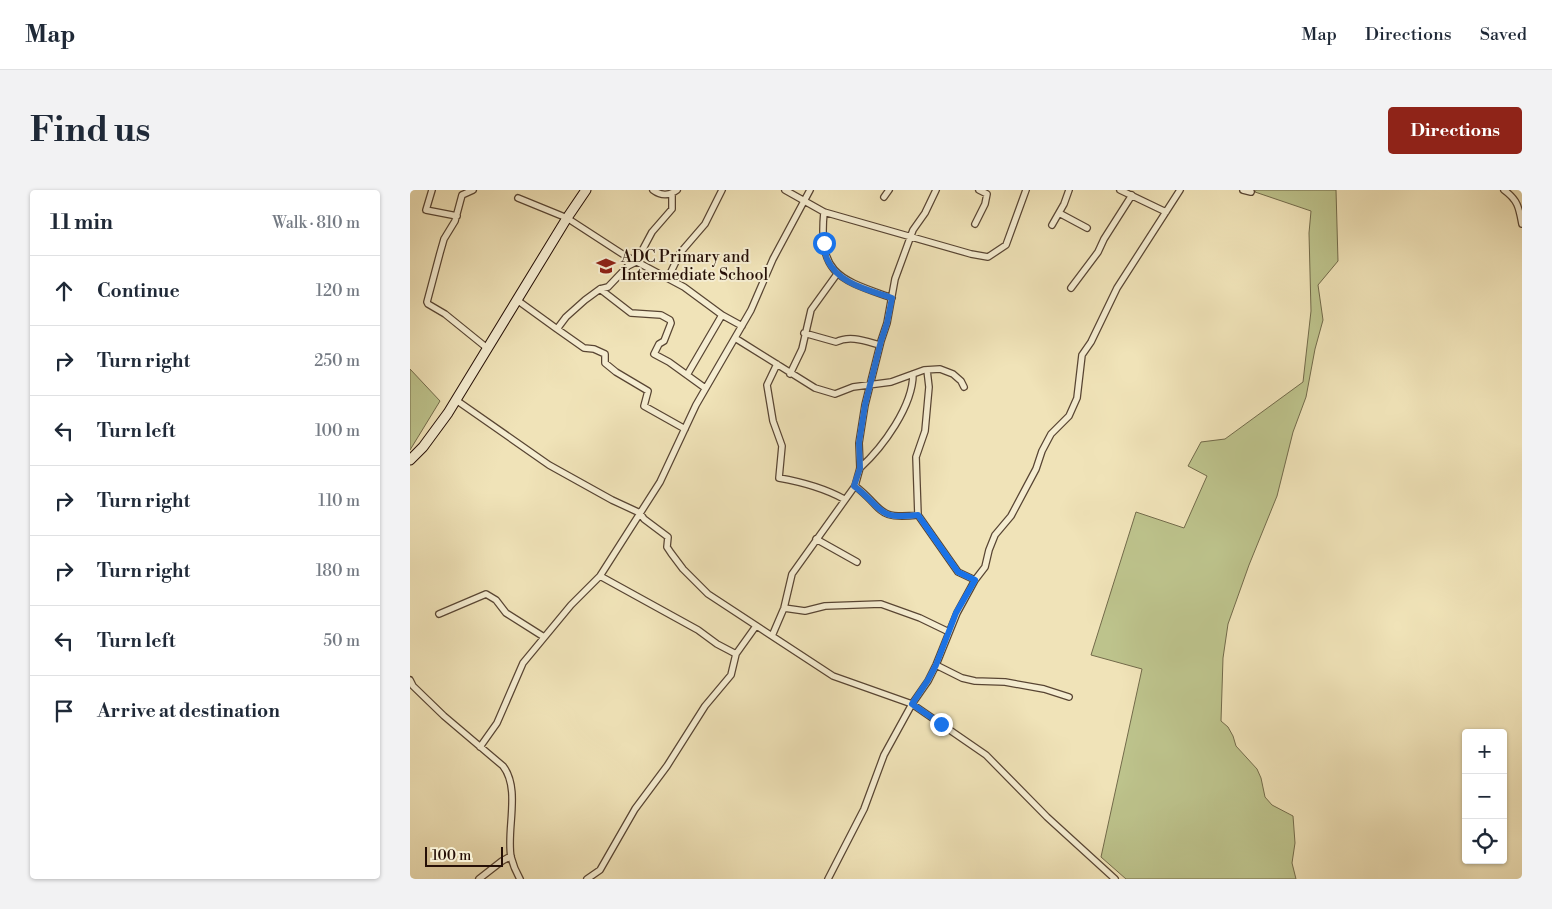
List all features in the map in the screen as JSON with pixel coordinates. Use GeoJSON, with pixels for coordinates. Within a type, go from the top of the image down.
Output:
{"type":"FeatureCollection","features":[{"type":"Feature","properties":{"kind":"main road"},"geometry":{"type":"LineString","coordinates":[[410,460],[423,447],[448,413],[516,300],[586,190]]}},
{"type":"Feature","properties":{"kind":"street"},"geometry":{"type":"LineString","coordinates":[[432,190],[426,210],[457,216]]}},
{"type":"Feature","properties":{"kind":"street"},"geometry":{"type":"LineString","coordinates":[[473,190],[462,195],[457,216],[442,246],[428,304],[445,314],[487,348]]}},
{"type":"Feature","properties":{"kind":"street"},"geometry":{"type":"LineString","coordinates":[[557,329],[566,318],[600,288],[608,287],[628,266],[636,262],[652,232],[672,209],[674,192],[659,194],[653,190]]}},
{"type":"Feature","properties":{"kind":"street"},"geometry":{"type":"LineString","coordinates":[[668,278],[680,253],[705,224],[722,190]]}},
{"type":"Feature","properties":{"kind":"street"},"geometry":{"type":"LineString","coordinates":[[785,190],[824,212],[911,238],[988,257],[1006,245],[1026,190]]}},
{"type":"Feature","properties":{"kind":"street"},"geometry":{"type":"LineString","coordinates":[[480,747],[497,723],[523,663],[571,605],[600,576],[660,482],[705,388],[742,326],[773,258],[810,190]]}},
{"type":"Feature","properties":{"kind":"street"},"geometry":{"type":"LineString","coordinates":[[884,197],[889,190]]}},
{"type":"Feature","properties":{"kind":"street"},"geometry":{"type":"LineString","coordinates":[[772,636],[784,608],[792,574],[854,486],[860,468],[859,443],[870,385],[887,323],[895,279],[911,238],[936,190]]}},
{"type":"Feature","properties":{"kind":"street"},"geometry":{"type":"LineString","coordinates":[[974,224],[989,192],[979,190]]}},
{"type":"Feature","properties":{"kind":"street"},"geometry":{"type":"LineString","coordinates":[[1052,225],[1069,190]]}},
{"type":"Feature","properties":{"kind":"street"},"geometry":{"type":"LineString","coordinates":[[1120,190],[1166,212]]}},
{"type":"Feature","properties":{"kind":"street"},"geometry":{"type":"LineString","coordinates":[[828,879],[864,809],[884,755],[936,665],[956,613],[975,580],[985,567],[988,550],[995,536],[1011,516],[1036,469],[1042,450],[1051,434],[1069,416],[1077,398],[1082,355],[1091,342],[1118,288],[1180,190]]}},
{"type":"Feature","properties":{"kind":"street"},"geometry":{"type":"LineString","coordinates":[[1243,190],[1251,192]]}},
{"type":"Feature","properties":{"kind":"street"},"geometry":{"type":"LineString","coordinates":[[1504,190],[1515,199],[1520,209],[1522,224]]}},
{"type":"Feature","properties":{"kind":"street"},"geometry":{"type":"LineString","coordinates":[[1071,288],[1098,252],[1104,239],[1132,195]]}},
{"type":"Feature","properties":{"kind":"street"},"geometry":{"type":"LineString","coordinates":[[518,198],[567,218],[608,246],[684,287],[722,315],[742,326]]}},
{"type":"Feature","properties":{"kind":"street"},"geometry":{"type":"LineString","coordinates":[[824,212],[826,258],[837,274],[854,285],[892,298]]}},
{"type":"Feature","properties":{"kind":"street"},"geometry":{"type":"LineString","coordinates":[[1059,213],[1087,228]]}},
{"type":"Feature","properties":{"kind":"street"},"geometry":{"type":"LineString","coordinates":[[790,374],[802,349],[804,333],[811,310],[837,274]]}},
{"type":"Feature","properties":{"kind":"street"},"geometry":{"type":"LineString","coordinates":[[600,288],[631,313],[661,315],[670,320],[671,323],[664,341],[659,344],[654,354],[669,362],[705,388]]}},
{"type":"Feature","properties":{"kind":"street"},"geometry":{"type":"LineString","coordinates":[[516,300],[584,348],[594,349],[605,354],[605,363],[616,372],[648,391],[644,406],[685,429]]}},
{"type":"Feature","properties":{"kind":"street"},"geometry":{"type":"LineString","coordinates":[[688,375],[722,315]]}},
{"type":"Feature","properties":{"kind":"street"},"geometry":{"type":"LineString","coordinates":[[804,333],[836,342],[843,339],[859,339],[880,345]]}},
{"type":"Feature","properties":{"kind":"street"},"geometry":{"type":"LineString","coordinates":[[735,338],[815,388],[836,394],[853,387],[891,382],[927,370],[940,369],[953,374],[961,381],[964,387]]}},
{"type":"Feature","properties":{"kind":"street"},"geometry":{"type":"LineString","coordinates":[[777,364],[767,385],[773,421],[782,446],[779,478],[809,485],[844,499]]}},
{"type":"Feature","properties":{"kind":"street"},"geometry":{"type":"LineString","coordinates":[[927,370],[930,387],[925,431],[916,457],[918,515],[958,572],[975,580]]}},
{"type":"Feature","properties":{"kind":"street"},"geometry":{"type":"LineString","coordinates":[[860,468],[878,451],[890,433],[907,401],[913,374]]}},
{"type":"Feature","properties":{"kind":"street"},"geometry":{"type":"LineString","coordinates":[[456,400],[550,465],[612,500],[640,513],[644,519],[668,536],[667,547],[671,553],[683,569],[708,594],[833,676],[912,704],[986,755],[1047,817],[1115,879]]}},
{"type":"Feature","properties":{"kind":"street"},"geometry":{"type":"LineString","coordinates":[[854,486],[885,515],[901,517],[918,515]]}},
{"type":"Feature","properties":{"kind":"street"},"geometry":{"type":"LineString","coordinates":[[816,539],[857,562]]}},
{"type":"Feature","properties":{"kind":"street"},"geometry":{"type":"LineString","coordinates":[[600,576],[698,630],[717,644],[736,654]]}},
{"type":"Feature","properties":{"kind":"street"},"geometry":{"type":"LineString","coordinates":[[439,614],[486,594],[496,600],[506,613],[544,637]]}},
{"type":"Feature","properties":{"kind":"street"},"geometry":{"type":"LineString","coordinates":[[784,608],[805,611],[825,606],[881,604],[920,618],[949,632]]}},
{"type":"Feature","properties":{"kind":"street"},"geometry":{"type":"LineString","coordinates":[[587,879],[600,870],[635,809],[667,766],[705,706],[731,674],[736,654],[756,626]]}},
{"type":"Feature","properties":{"kind":"street"},"geometry":{"type":"LineString","coordinates":[[936,665],[962,678],[975,681],[1005,682],[1044,689],[1069,697]]}},
{"type":"Feature","properties":{"kind":"street"},"geometry":{"type":"LineString","coordinates":[[410,680],[413,686],[444,716],[508,772],[510,779],[511,856],[520,879]]}},
{"type":"Feature","properties":{"kind":"street"},"geometry":{"type":"LineString","coordinates":[[479,879],[511,856]]}},
{"type":"Feature","properties":{"kind":"green space"},"geometry":{"type":"Polygon","coordinates":[[[1256,190],[1336,190],[1338,261],[1318,285],[1323,320],[1315,349],[1306,397],[1293,432],[1277,496],[1228,624],[1223,658],[1221,721],[1228,727],[1236,746],[1257,769],[1265,797],[1272,805],[1293,816],[1295,843],[1292,863],[1296,879],[1126,879],[1101,857],[1142,669],[1091,655],[1136,512],[1184,528],[1207,476],[1188,466],[1201,442],[1225,439],[1303,382],[1311,311],[1309,233],[1311,211],[1255,192],[1256,190]]]}},
{"type":"Feature","properties":{"kind":"green space"},"geometry":{"type":"Polygon","coordinates":[[[410,369],[440,401],[410,450],[410,369]]]}},
{"type":"Feature","properties":{"kind":"place","name":"ADC Primary and Intermediate School"},"geometry":{"type":"Point","coordinates":[606,266]}},
{"type":"Feature","properties":{"kind":"route"},"geometry":{"type":"LineString","coordinates":[[824,243],[826,258],[837,274],[854,285],[892,298],[865,405],[859,443],[860,468],[854,486],[885,515],[901,517],[918,515],[958,572],[975,580],[956,613],[936,665],[912,704],[941,724]]}}]}
